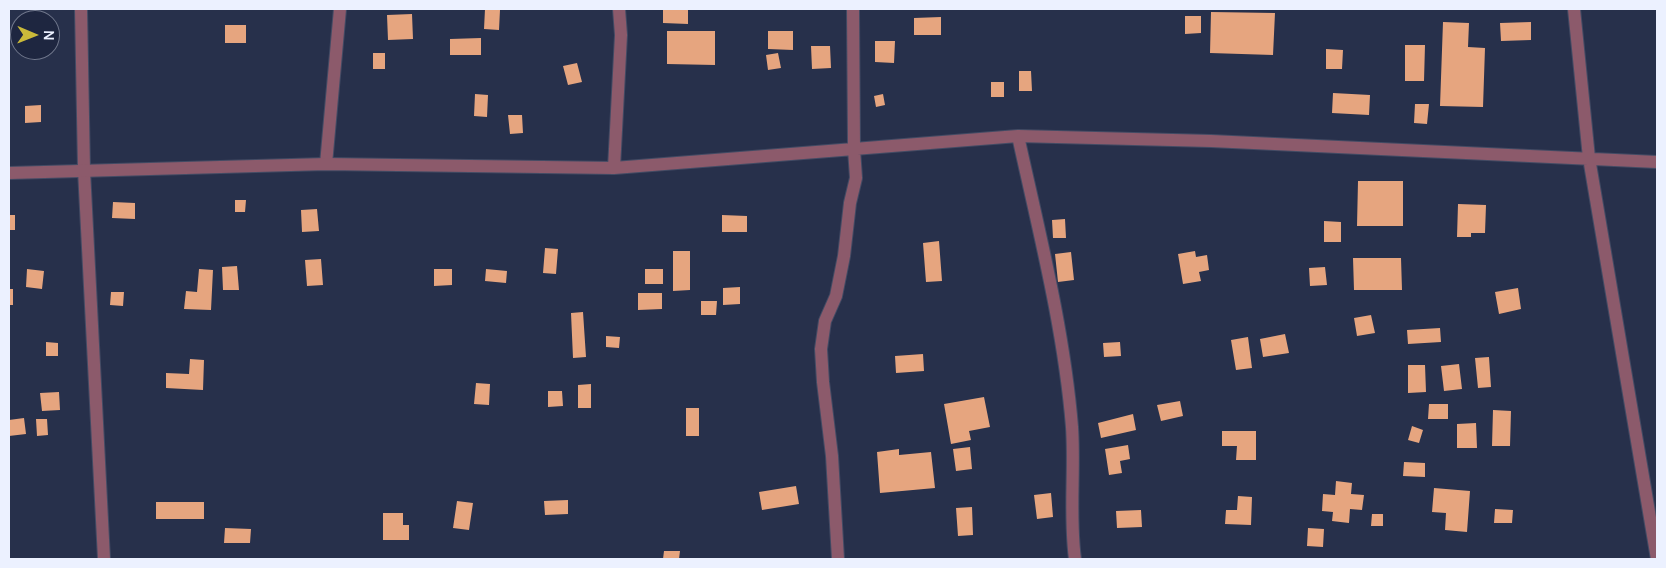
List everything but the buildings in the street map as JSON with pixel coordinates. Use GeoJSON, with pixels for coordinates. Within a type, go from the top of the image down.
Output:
{"type":"FeatureCollection","features":[{"type":"Feature","properties":{"kind":"street"},"geometry":{"type":"LineString","coordinates":[[81,9],[84,170],[104,559]]}},
{"type":"Feature","properties":{"kind":"street"},"geometry":{"type":"LineString","coordinates":[[326,164],[340,9]]}},
{"type":"Feature","properties":{"kind":"street"},"geometry":{"type":"LineString","coordinates":[[614,168],[621,35],[619,9]]}},
{"type":"Feature","properties":{"kind":"street"},"geometry":{"type":"LineString","coordinates":[[838,559],[832,456],[821,349],[825,321],[836,296],[844,256],[850,203],[856,178],[853,9]]}},
{"type":"Feature","properties":{"kind":"street"},"geometry":{"type":"LineString","coordinates":[[1574,9],[1589,158],[1657,559]]}},
{"type":"Feature","properties":{"kind":"street"},"geometry":{"type":"LineString","coordinates":[[9,173],[326,164],[614,168],[1018,136],[1211,141],[1657,162]]}},
{"type":"Feature","properties":{"kind":"street"},"geometry":{"type":"LineString","coordinates":[[1018,136],[1059,325],[1072,428],[1072,534],[1075,559]]}}]}
